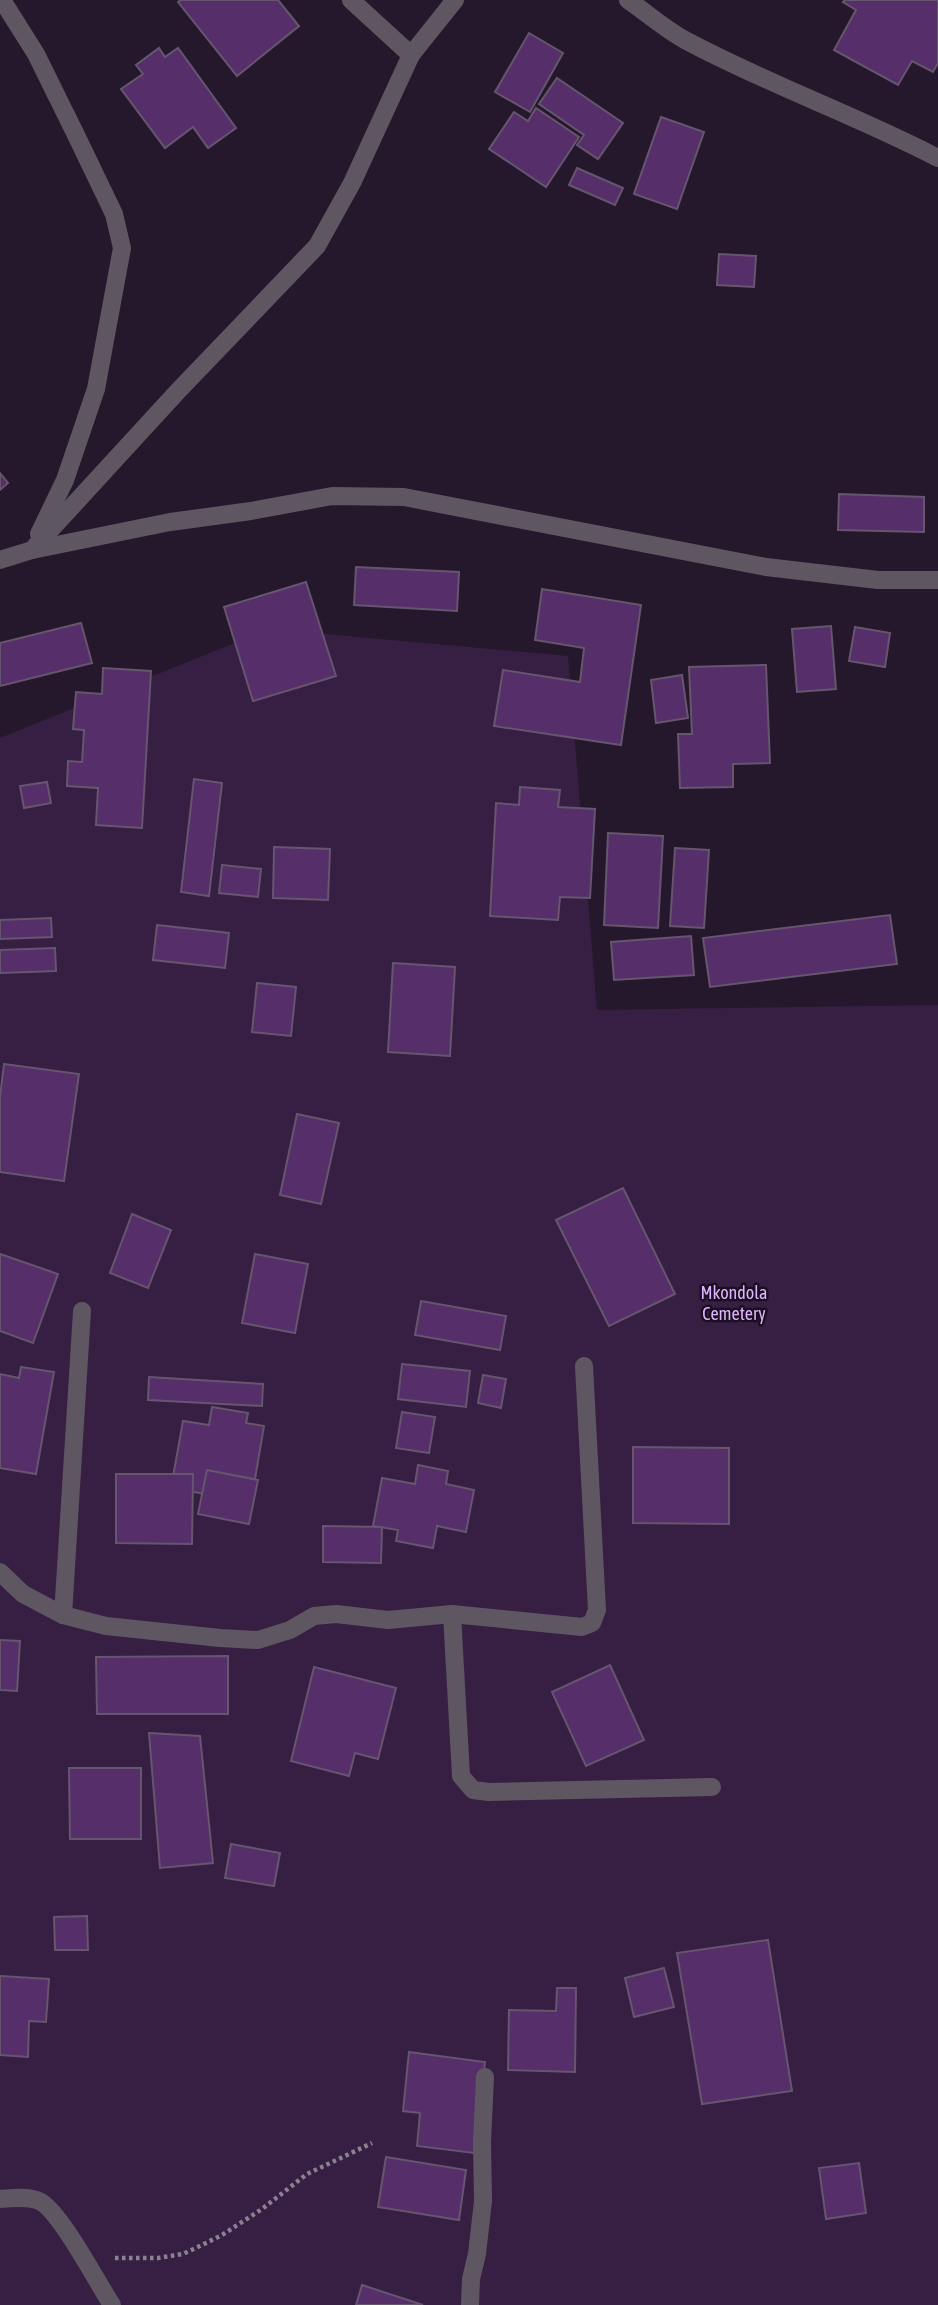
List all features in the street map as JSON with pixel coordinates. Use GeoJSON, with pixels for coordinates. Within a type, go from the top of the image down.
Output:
{"type":"FeatureCollection","features":[{"type":"Feature","properties":{"kind":"street"},"geometry":{"type":"LineString","coordinates":[[2,0],[36,54],[114,214],[122,248],[96,390],[65,480],[32,550]]}},
{"type":"Feature","properties":{"kind":"street"},"geometry":{"type":"LineString","coordinates":[[351,0],[411,55]]}},
{"type":"Feature","properties":{"kind":"street"},"geometry":{"type":"LineString","coordinates":[[32,550],[178,391],[317,246],[352,183],[411,55],[455,0]]}},
{"type":"Feature","properties":{"kind":"street"},"geometry":{"type":"LineString","coordinates":[[628,0],[682,39],[938,158]]}},
{"type":"Feature","properties":{"kind":"street"},"geometry":{"type":"LineString","coordinates":[[0,559],[170,522],[332,496],[404,497],[766,567],[878,580],[938,580]]}},
{"type":"Feature","properties":{"kind":"street"},"geometry":{"type":"LineString","coordinates":[[63,1615],[82,1311]]}},
{"type":"Feature","properties":{"kind":"street"},"geometry":{"type":"LineString","coordinates":[[0,1572],[23,1594],[63,1615],[106,1626],[220,1638],[258,1640],[289,1630],[314,1616],[337,1614],[388,1620],[452,1614],[582,1627],[592,1623],[597,1609],[584,1366]]}},
{"type":"Feature","properties":{"kind":"street"},"geometry":{"type":"LineString","coordinates":[[452,1614],[461,1776],[473,1790],[489,1792],[712,1787]]}},
{"type":"Feature","properties":{"kind":"street"},"geometry":{"type":"LineString","coordinates":[[470,2305],[471,2279],[477,2254],[483,2201],[485,2077]]}},
{"type":"Feature","properties":{"kind":"street"},"geometry":{"type":"LineString","coordinates":[[0,2199],[38,2200],[50,2210],[112,2305]]}},
{"type":"Feature","properties":{"kind":"path"},"geometry":{"type":"LineString","coordinates":[[83,2259],[158,2258],[183,2254],[222,2235],[262,2209],[307,2174],[372,2143]]}},
{"type":"Feature","properties":{"kind":"green space","name":"Mkondola Cemetery"},"geometry":{"type":"Polygon","coordinates":[[[269,629],[568,656],[597,1010],[938,1005],[938,2305],[0,2305],[0,738],[269,629]]]}},
{"type":"Feature","properties":{"kind":"building"},"geometry":{"type":"Polygon","coordinates":[[[278,0],[299,26],[237,76],[178,2],[278,0]]]}},
{"type":"Feature","properties":{"kind":"building"},"geometry":{"type":"Polygon","coordinates":[[[938,0],[938,63],[933,72],[912,61],[898,85],[834,50],[856,10],[843,2],[938,0]]]}},
{"type":"Feature","properties":{"kind":"building"},"geometry":{"type":"Polygon","coordinates":[[[529,33],[563,53],[530,112],[495,92],[529,33]]]}},
{"type":"Feature","properties":{"kind":"building"},"geometry":{"type":"Polygon","coordinates":[[[159,48],[165,57],[178,48],[236,128],[208,148],[193,127],[165,148],[121,89],[143,74],[136,65],[159,48]]]}},
{"type":"Feature","properties":{"kind":"building"},"geometry":{"type":"Polygon","coordinates":[[[557,78],[623,123],[598,159],[577,145],[584,135],[539,104],[557,78]]]}},
{"type":"Feature","properties":{"kind":"building"},"geometry":{"type":"Polygon","coordinates":[[[536,108],[579,137],[546,187],[489,149],[514,112],[528,121],[536,108]]]}},
{"type":"Feature","properties":{"kind":"building"},"geometry":{"type":"Polygon","coordinates":[[[661,117],[704,132],[677,209],[634,194],[661,117]]]}},
{"type":"Feature","properties":{"kind":"building"},"geometry":{"type":"Polygon","coordinates":[[[577,168],[623,188],[615,205],[569,185],[577,168]]]}},
{"type":"Feature","properties":{"kind":"building"},"geometry":{"type":"Polygon","coordinates":[[[719,254],[756,256],[754,287],[717,285],[719,254]]]}},
{"type":"Feature","properties":{"kind":"building"},"geometry":{"type":"Polygon","coordinates":[[[0,473],[8,483],[0,490],[0,473]]]}},
{"type":"Feature","properties":{"kind":"building"},"geometry":{"type":"Polygon","coordinates":[[[839,494],[924,497],[924,532],[838,530],[839,494]]]}},
{"type":"Feature","properties":{"kind":"building"},"geometry":{"type":"Polygon","coordinates":[[[356,567],[459,572],[457,611],[354,605],[356,567]]]}},
{"type":"Feature","properties":{"kind":"building"},"geometry":{"type":"Polygon","coordinates":[[[306,582],[336,676],[253,701],[224,607],[306,582]]]}},
{"type":"Feature","properties":{"kind":"building"},"geometry":{"type":"Polygon","coordinates":[[[542,589],[641,605],[621,745],[494,726],[503,670],[580,682],[584,648],[535,640],[542,589]]]}},
{"type":"Feature","properties":{"kind":"building"},"geometry":{"type":"Polygon","coordinates":[[[81,623],[92,663],[0,686],[0,643],[81,623]]]}},
{"type":"Feature","properties":{"kind":"building"},"geometry":{"type":"Polygon","coordinates":[[[831,626],[836,689],[797,692],[792,629],[831,626]]]}},
{"type":"Feature","properties":{"kind":"building"},"geometry":{"type":"Polygon","coordinates":[[[855,627],[890,633],[885,667],[849,661],[855,627]]]}},
{"type":"Feature","properties":{"kind":"building"},"geometry":{"type":"Polygon","coordinates":[[[766,665],[770,763],[733,764],[733,787],[680,788],[678,734],[692,734],[689,667],[766,665]]]}},
{"type":"Feature","properties":{"kind":"building"},"geometry":{"type":"Polygon","coordinates":[[[103,668],[151,671],[142,828],[96,825],[98,788],[67,786],[68,761],[82,762],[84,730],[73,729],[76,692],[102,694],[103,668]]]}},
{"type":"Feature","properties":{"kind":"building"},"geometry":{"type":"Polygon","coordinates":[[[682,675],[688,718],[656,723],[651,680],[682,675]]]}},
{"type":"Feature","properties":{"kind":"building"},"geometry":{"type":"Polygon","coordinates":[[[194,779],[222,783],[209,896],[181,892],[194,779]]]}},
{"type":"Feature","properties":{"kind":"building"},"geometry":{"type":"Polygon","coordinates":[[[47,782],[51,803],[24,808],[20,786],[47,782]]]}},
{"type":"Feature","properties":{"kind":"building"},"geometry":{"type":"Polygon","coordinates":[[[520,787],[560,790],[558,807],[595,809],[590,898],[560,897],[558,920],[490,916],[496,803],[519,805],[520,787]]]}},
{"type":"Feature","properties":{"kind":"building"},"geometry":{"type":"Polygon","coordinates":[[[608,833],[663,836],[658,928],[604,925],[608,833]]]}},
{"type":"Feature","properties":{"kind":"building"},"geometry":{"type":"Polygon","coordinates":[[[274,847],[330,849],[328,900],[273,898],[274,847]]]}},
{"type":"Feature","properties":{"kind":"building"},"geometry":{"type":"Polygon","coordinates":[[[675,848],[709,850],[704,928],[670,926],[675,848]]]}},
{"type":"Feature","properties":{"kind":"building"},"geometry":{"type":"Polygon","coordinates":[[[222,865],[261,869],[258,897],[219,893],[222,865]]]}},
{"type":"Feature","properties":{"kind":"building"},"geometry":{"type":"Polygon","coordinates":[[[890,915],[897,964],[710,987],[703,938],[890,915]]]}},
{"type":"Feature","properties":{"kind":"building"},"geometry":{"type":"Polygon","coordinates":[[[51,918],[52,937],[0,939],[0,920],[51,918]]]}},
{"type":"Feature","properties":{"kind":"building"},"geometry":{"type":"Polygon","coordinates":[[[157,925],[229,933],[225,968],[153,960],[157,925]]]}},
{"type":"Feature","properties":{"kind":"building"},"geometry":{"type":"Polygon","coordinates":[[[691,936],[694,975],[614,980],[611,942],[691,936]]]}},
{"type":"Feature","properties":{"kind":"building"},"geometry":{"type":"Polygon","coordinates":[[[55,948],[56,971],[0,973],[0,950],[55,948]]]}},
{"type":"Feature","properties":{"kind":"building"},"geometry":{"type":"Polygon","coordinates":[[[393,963],[455,967],[450,1056],[388,1052],[393,963]]]}},
{"type":"Feature","properties":{"kind":"building"},"geometry":{"type":"Polygon","coordinates":[[[257,983],[296,987],[291,1036],[252,1032],[257,983]]]}},
{"type":"Feature","properties":{"kind":"building"},"geometry":{"type":"Polygon","coordinates":[[[4,1064],[79,1074],[64,1181],[0,1172],[0,1097],[4,1064]]]}},
{"type":"Feature","properties":{"kind":"building"},"geometry":{"type":"Polygon","coordinates":[[[297,1114],[339,1123],[321,1204],[280,1195],[297,1114]]]}},
{"type":"Feature","properties":{"kind":"building"},"geometry":{"type":"Polygon","coordinates":[[[623,1188],[675,1294],[609,1326],[556,1220],[623,1188]]]}},
{"type":"Feature","properties":{"kind":"building"},"geometry":{"type":"Polygon","coordinates":[[[132,1214],[171,1230],[148,1288],[110,1273],[132,1214]]]}},
{"type":"Feature","properties":{"kind":"building"},"geometry":{"type":"Polygon","coordinates":[[[0,1254],[58,1274],[33,1343],[0,1331],[0,1254]]]}},
{"type":"Feature","properties":{"kind":"building"},"geometry":{"type":"Polygon","coordinates":[[[255,1254],[308,1264],[295,1333],[242,1323],[255,1254]]]}},
{"type":"Feature","properties":{"kind":"building"},"geometry":{"type":"Polygon","coordinates":[[[421,1301],[506,1316],[500,1350],[415,1335],[421,1301]]]}},
{"type":"Feature","properties":{"kind":"building"},"geometry":{"type":"Polygon","coordinates":[[[402,1364],[470,1371],[466,1407],[398,1399],[402,1364]]]}},
{"type":"Feature","properties":{"kind":"building"},"geometry":{"type":"Polygon","coordinates":[[[21,1367],[54,1372],[36,1474],[0,1468],[0,1374],[19,1378],[21,1367]]]}},
{"type":"Feature","properties":{"kind":"building"},"geometry":{"type":"Polygon","coordinates":[[[483,1375],[506,1379],[501,1408],[478,1403],[483,1375]]]}},
{"type":"Feature","properties":{"kind":"building"},"geometry":{"type":"Polygon","coordinates":[[[149,1377],[263,1384],[262,1406],[148,1400],[149,1377]]]}},
{"type":"Feature","properties":{"kind":"building"},"geometry":{"type":"Polygon","coordinates":[[[212,1407],[248,1413],[246,1423],[264,1426],[251,1502],[171,1488],[183,1421],[209,1425],[212,1407]]]}},
{"type":"Feature","properties":{"kind":"building"},"geometry":{"type":"Polygon","coordinates":[[[402,1412],[435,1417],[429,1453],[396,1448],[402,1412]]]}},
{"type":"Feature","properties":{"kind":"building"},"geometry":{"type":"Polygon","coordinates":[[[633,1447],[729,1448],[729,1524],[633,1523],[633,1447]]]}},
{"type":"Feature","properties":{"kind":"building"},"geometry":{"type":"Polygon","coordinates":[[[418,1465],[448,1471],[446,1484],[474,1490],[466,1532],[437,1526],[433,1548],[396,1541],[398,1530],[373,1526],[382,1478],[415,1484],[418,1465]]]}},
{"type":"Feature","properties":{"kind":"building"},"geometry":{"type":"Polygon","coordinates":[[[207,1470],[258,1480],[249,1524],[198,1514],[207,1470]]]}},
{"type":"Feature","properties":{"kind":"building"},"geometry":{"type":"Polygon","coordinates":[[[116,1474],[193,1474],[192,1544],[116,1543],[116,1474]]]}},
{"type":"Feature","properties":{"kind":"building"},"geometry":{"type":"Polygon","coordinates":[[[323,1526],[382,1527],[381,1563],[323,1562],[323,1526]]]}},
{"type":"Feature","properties":{"kind":"building"},"geometry":{"type":"Polygon","coordinates":[[[0,1640],[20,1641],[17,1691],[0,1690],[0,1640]]]}},
{"type":"Feature","properties":{"kind":"building"},"geometry":{"type":"Polygon","coordinates":[[[228,1656],[228,1714],[97,1714],[96,1657],[228,1656]]]}},
{"type":"Feature","properties":{"kind":"building"},"geometry":{"type":"Polygon","coordinates":[[[610,1665],[644,1740],[586,1766],[552,1692],[610,1665]]]}},
{"type":"Feature","properties":{"kind":"building"},"geometry":{"type":"Polygon","coordinates":[[[314,1667],[396,1688],[378,1759],[355,1753],[349,1776],[291,1761],[314,1667]]]}},
{"type":"Feature","properties":{"kind":"building"},"geometry":{"type":"Polygon","coordinates":[[[149,1733],[200,1736],[213,1863],[160,1868],[149,1733]]]}},
{"type":"Feature","properties":{"kind":"building"},"geometry":{"type":"Polygon","coordinates":[[[69,1768],[141,1768],[141,1839],[70,1839],[69,1768]]]}},
{"type":"Feature","properties":{"kind":"building"},"geometry":{"type":"Polygon","coordinates":[[[231,1844],[280,1853],[274,1886],[225,1878],[231,1844]]]}},
{"type":"Feature","properties":{"kind":"building"},"geometry":{"type":"Polygon","coordinates":[[[87,1916],[88,1950],[55,1950],[54,1917],[87,1916]]]}},
{"type":"Feature","properties":{"kind":"building"},"geometry":{"type":"Polygon","coordinates":[[[768,1940],[792,2091],[702,2104],[677,1953],[768,1940]]]}},
{"type":"Feature","properties":{"kind":"building"},"geometry":{"type":"Polygon","coordinates":[[[664,1968],[674,2007],[634,2017],[625,1978],[664,1968]]]}},
{"type":"Feature","properties":{"kind":"building"},"geometry":{"type":"Polygon","coordinates":[[[0,1976],[49,1979],[46,2022],[29,2021],[28,2057],[0,2055],[0,1976]]]}},
{"type":"Feature","properties":{"kind":"building"},"geometry":{"type":"Polygon","coordinates":[[[557,1988],[576,1988],[575,2072],[508,2070],[509,2010],[556,2011],[557,1988]]]}},
{"type":"Feature","properties":{"kind":"building"},"geometry":{"type":"Polygon","coordinates":[[[409,2052],[485,2062],[474,2153],[417,2146],[420,2113],[403,2111],[409,2052]]]}},
{"type":"Feature","properties":{"kind":"building"},"geometry":{"type":"Polygon","coordinates":[[[386,2157],[466,2170],[459,2220],[378,2207],[386,2157]]]}},
{"type":"Feature","properties":{"kind":"building"},"geometry":{"type":"Polygon","coordinates":[[[859,2163],[866,2213],[826,2219],[819,2168],[859,2163]]]}},
{"type":"Feature","properties":{"kind":"building"},"geometry":{"type":"Polygon","coordinates":[[[362,2285],[423,2305],[356,2305],[362,2285]]]}}]}
